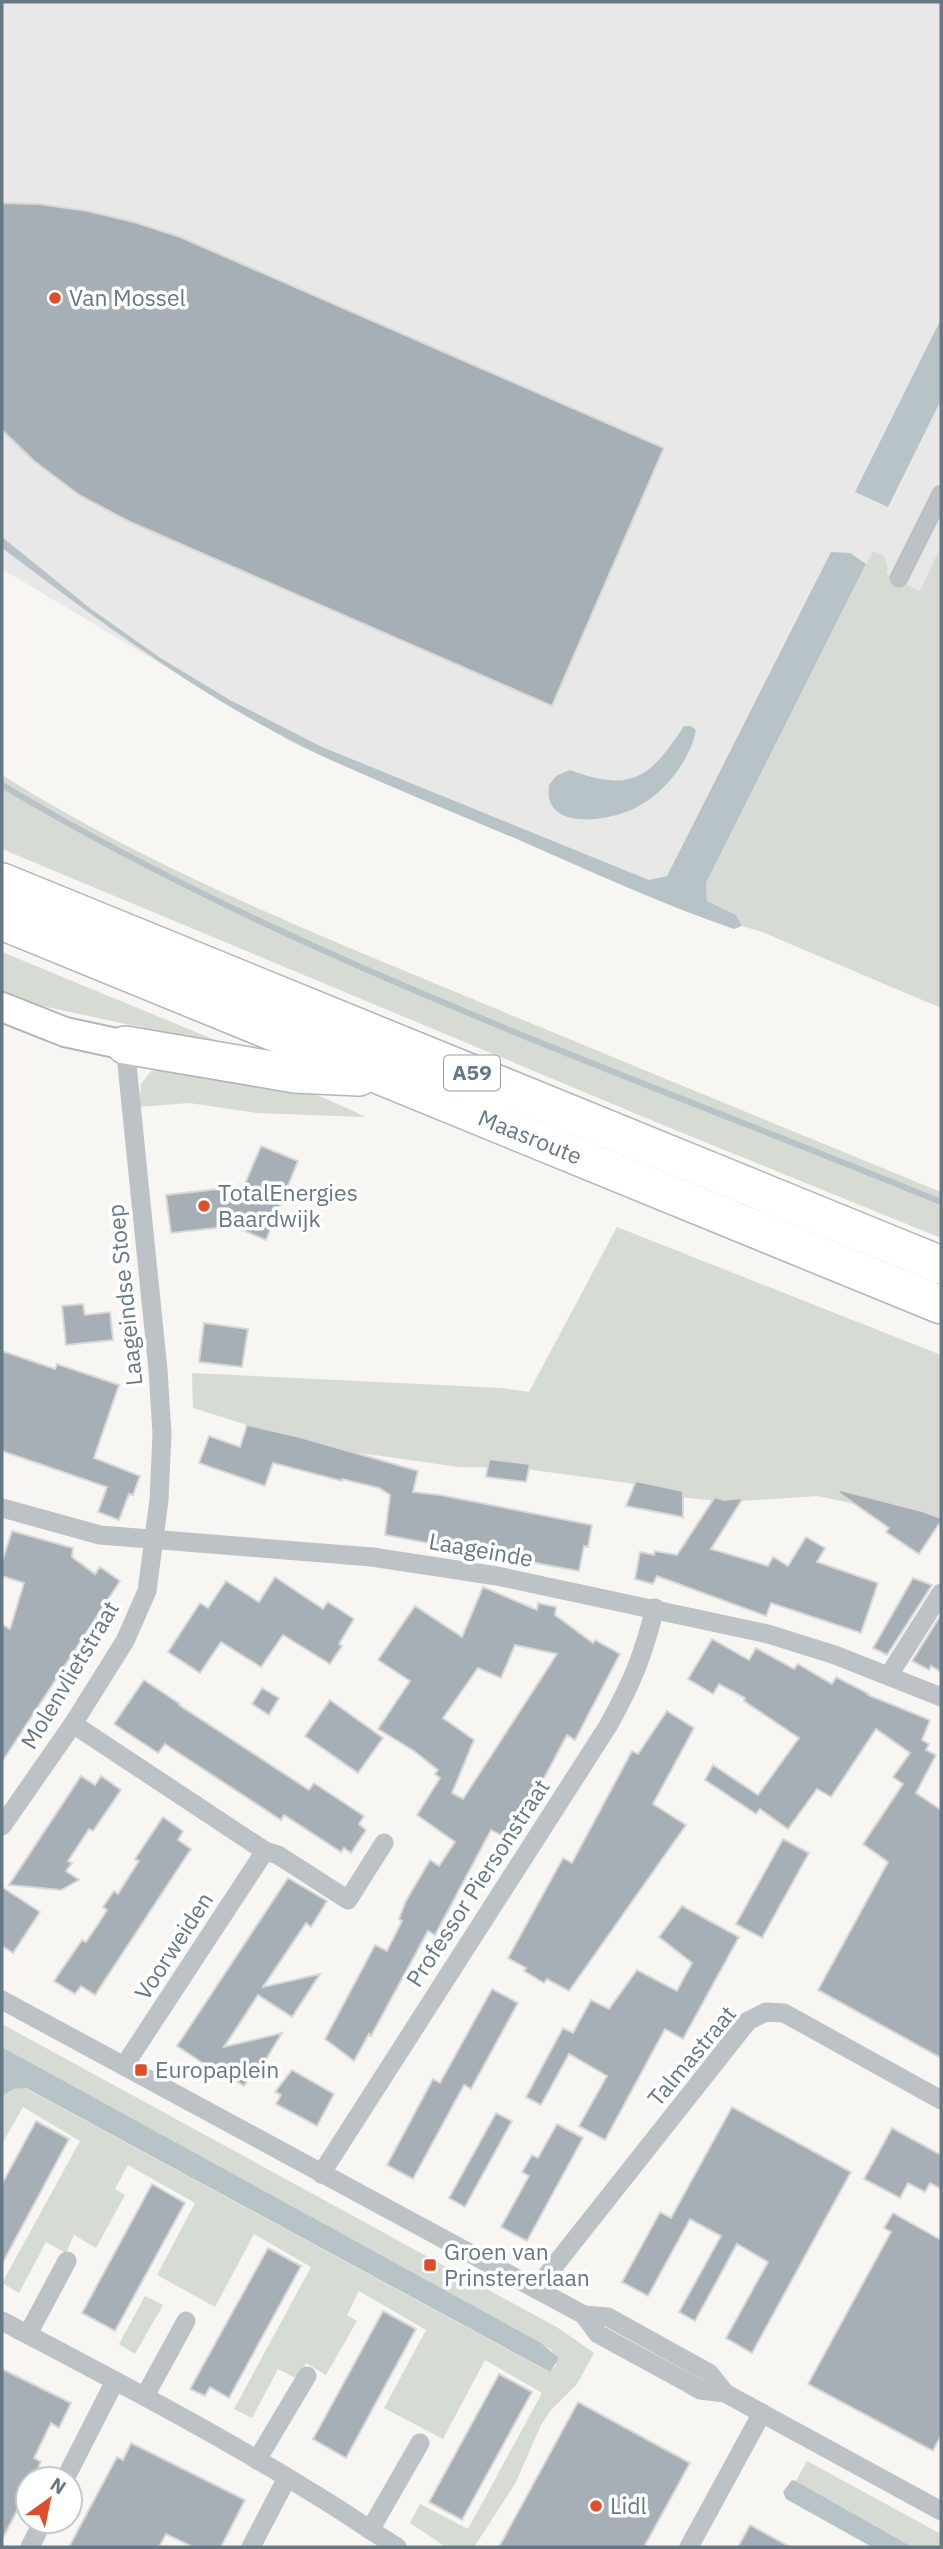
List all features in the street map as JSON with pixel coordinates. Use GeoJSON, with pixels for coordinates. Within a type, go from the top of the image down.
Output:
{"type":"FeatureCollection","features":[{"type":"Feature","properties":{"kind":"highway","name":"Maasroute"},"geometry":{"type":"LineString","coordinates":[[2,881],[941,1265]]}},
{"type":"Feature","properties":{"kind":"highway","name":"Maasroute"},"geometry":{"type":"LineString","coordinates":[[2,921],[941,1305]]}},
{"type":"Feature","properties":{"kind":"highway","name":"A59"},"geometry":{"type":"LineString","coordinates":[[125,1045],[295,1074],[385,1078]]}},
{"type":"Feature","properties":{"kind":"main road"},"geometry":{"type":"LineString","coordinates":[[2,1007],[65,1032],[125,1045]]}},
{"type":"Feature","properties":{"kind":"street"},"geometry":{"type":"LineString","coordinates":[[899,578],[941,494]]}},
{"type":"Feature","properties":{"kind":"street","name":"Laageindse Stoep"},"geometry":{"type":"LineString","coordinates":[[125,1045],[162,1434],[154,1539]]}},
{"type":"Feature","properties":{"kind":"street","name":"Laageinde"},"geometry":{"type":"LineString","coordinates":[[2,1508],[100,1535],[372,1557],[497,1576],[768,1634],[835,1655],[941,1697]]}},
{"type":"Feature","properties":{"kind":"street","name":"Molenvlietstraat"},"geometry":{"type":"LineString","coordinates":[[2,1826],[73,1724],[125,1641],[147,1591],[154,1539]]}},
{"type":"Feature","properties":{"kind":"street"},"geometry":{"type":"LineString","coordinates":[[889,1675],[941,1593]]}},
{"type":"Feature","properties":{"kind":"street","name":"Professor Piersonstraat"},"geometry":{"type":"LineString","coordinates":[[321,2174],[608,1726],[631,1686],[655,1608]]}},
{"type":"Feature","properties":{"kind":"street"},"geometry":{"type":"LineString","coordinates":[[73,1724],[265,1852],[278,1855],[348,1900],[384,1843]]}},
{"type":"Feature","properties":{"kind":"street","name":"Voorweiden"},"geometry":{"type":"LineString","coordinates":[[124,2067],[265,1852]]}},
{"type":"Feature","properties":{"kind":"street"},"geometry":{"type":"LineString","coordinates":[[2,2000],[584,2315],[608,2317],[709,2373],[724,2393],[941,2511]]}},
{"type":"Feature","properties":{"kind":"street","name":"Talmastraat"},"geometry":{"type":"LineString","coordinates":[[536,2289],[748,2021],[765,2012],[784,2013],[941,2100]]}},
{"type":"Feature","properties":{"kind":"street"},"geometry":{"type":"LineString","coordinates":[[28,2334],[67,2261]]}},
{"type":"Feature","properties":{"kind":"street"},"geometry":{"type":"LineString","coordinates":[[2,2321],[145,2396],[257,2460],[397,2547]]}},
{"type":"Feature","properties":{"kind":"street"},"geometry":{"type":"LineString","coordinates":[[145,2396],[186,2321]]}},
{"type":"Feature","properties":{"kind":"street"},"geometry":{"type":"LineString","coordinates":[[257,2460],[307,2376]]}},
{"type":"Feature","properties":{"kind":"street"},"geometry":{"type":"LineString","coordinates":[[72,2465],[115,2381]]}},
{"type":"Feature","properties":{"kind":"street"},"geometry":{"type":"LineString","coordinates":[[689,2547],[762,2413]]}},
{"type":"Feature","properties":{"kind":"street"},"geometry":{"type":"LineString","coordinates":[[370,2530],[420,2443]]}},
{"type":"Feature","properties":{"kind":"street"},"geometry":{"type":"LineString","coordinates":[[251,2547],[287,2478]]}},
{"type":"Feature","properties":{"kind":"shaded area"},"geometry":{"type":"Polygon","coordinates":[[[2,2],[941,2],[941,565],[693,906],[298,746],[2,569],[2,2]]]}},
{"type":"Feature","properties":{"kind":"shaded area"},"geometry":{"type":"Polygon","coordinates":[[[941,319],[941,400],[888,507],[855,492],[941,319]]]}},
{"type":"Feature","properties":{"kind":"shaded area"},"geometry":{"type":"Polygon","coordinates":[[[2,537],[91,609],[162,659],[230,700],[322,747],[649,880],[667,876],[831,552],[850,553],[866,564],[706,883],[707,901],[736,915],[742,926],[734,929],[653,898],[394,788],[277,733],[195,685],[117,632],[2,548],[2,537]]]}},
{"type":"Feature","properties":{"kind":"shaded area"},"geometry":{"type":"Polygon","coordinates":[[[941,546],[941,1008],[742,926],[736,915],[707,901],[706,883],[873,551],[884,556],[888,569],[886,574],[920,591],[941,546]]]}},
{"type":"Feature","properties":{"kind":"shaded area"},"geometry":{"type":"Polygon","coordinates":[[[684,726],[691,726],[696,730],[682,763],[658,792],[639,806],[605,818],[577,819],[556,810],[550,801],[549,785],[556,776],[570,770],[609,780],[638,776],[661,758],[684,726]]]}},
{"type":"Feature","properties":{"kind":"shaded area"},"geometry":{"type":"Polygon","coordinates":[[[2,775],[109,837],[279,918],[941,1192],[941,1238],[2,849],[2,775]]]}},
{"type":"Feature","properties":{"kind":"shaded area"},"geometry":{"type":"Polygon","coordinates":[[[2,952],[232,1047],[33,1004],[2,993],[2,952]]]}},
{"type":"Feature","properties":{"kind":"shaded area"},"geometry":{"type":"Polygon","coordinates":[[[177,1066],[300,1087],[366,1117],[257,1113],[189,1103],[139,1107],[141,1084],[151,1071],[177,1066]]]}},
{"type":"Feature","properties":{"kind":"shaded area"},"geometry":{"type":"Polygon","coordinates":[[[617,1227],[941,1355],[941,1525],[817,1496],[727,1502],[668,1496],[635,1484],[518,1468],[459,1467],[318,1447],[193,1408],[192,1373],[501,1388],[529,1392],[617,1227]]]}},
{"type":"Feature","properties":{"kind":"shaded area"},"geometry":{"type":"Polygon","coordinates":[[[2,2024],[560,2329],[594,2353],[577,2384],[551,2410],[541,2425],[515,2484],[474,2547],[446,2547],[410,2523],[420,2504],[468,2529],[542,2393],[485,2360],[443,2439],[384,2408],[426,2330],[359,2291],[347,2315],[357,2321],[326,2375],[306,2363],[297,2379],[278,2369],[252,2418],[234,2409],[311,2267],[254,2234],[215,2307],[157,2275],[195,2203],[128,2165],[115,2189],[125,2195],[96,2248],[74,2235],[66,2253],[46,2242],[19,2293],[2,2283],[80,2141],[23,2107],[2,2144],[2,2096],[14,2089],[25,2088],[549,2372],[556,2366],[552,2350],[2,2047],[2,2024]]]}},
{"type":"Feature","properties":{"kind":"shaded area"},"geometry":{"type":"Polygon","coordinates":[[[2,2047],[541,2343],[559,2358],[550,2372],[26,2088],[14,2089],[2,2096],[2,2047]]]}},
{"type":"Feature","properties":{"kind":"shaded area"},"geometry":{"type":"Polygon","coordinates":[[[145,2296],[163,2305],[135,2354],[119,2344],[145,2296]]]}},
{"type":"Feature","properties":{"kind":"shaded area"},"geometry":{"type":"Polygon","coordinates":[[[807,2461],[941,2534],[941,2547],[912,2547],[796,2481],[807,2461]]]}},
{"type":"Feature","properties":{"kind":"shaded area"},"geometry":{"type":"Polygon","coordinates":[[[792,2480],[912,2547],[872,2547],[786,2499],[783,2492],[792,2480]]]}},
{"type":"Feature","properties":{"kind":"building"},"geometry":{"type":"Polygon","coordinates":[[[2,203],[39,204],[88,211],[180,237],[664,448],[552,706],[128,521],[79,495],[34,461],[2,430],[2,203]]]}},
{"type":"Feature","properties":{"kind":"building"},"geometry":{"type":"Polygon","coordinates":[[[261,1146],[298,1161],[266,1240],[233,1226],[171,1233],[166,1195],[244,1186],[261,1146]]]}},
{"type":"Feature","properties":{"kind":"building"},"geometry":{"type":"Polygon","coordinates":[[[83,1304],[85,1315],[110,1312],[113,1340],[66,1345],[62,1306],[83,1304]]]}},
{"type":"Feature","properties":{"kind":"building"},"geometry":{"type":"Polygon","coordinates":[[[204,1323],[248,1329],[242,1367],[199,1362],[204,1323]]]}},
{"type":"Feature","properties":{"kind":"building"},"geometry":{"type":"Polygon","coordinates":[[[2,1351],[55,1369],[57,1364],[119,1385],[94,1458],[140,1476],[133,1495],[129,1494],[119,1520],[98,1512],[107,1487],[2,1451],[2,1351]]]}},
{"type":"Feature","properties":{"kind":"building"},"geometry":{"type":"Polygon","coordinates":[[[247,1425],[300,1437],[418,1471],[413,1492],[592,1525],[588,1547],[584,1546],[579,1571],[385,1535],[390,1495],[379,1488],[273,1463],[265,1486],[199,1463],[209,1436],[240,1447],[247,1425]]]}},
{"type":"Feature","properties":{"kind":"building"},"geometry":{"type":"Polygon","coordinates":[[[489,1459],[530,1464],[526,1482],[486,1477],[489,1459]]]}},
{"type":"Feature","properties":{"kind":"building"},"geometry":{"type":"Polygon","coordinates":[[[636,1481],[683,1491],[683,1517],[626,1506],[636,1481]]]}},
{"type":"Feature","properties":{"kind":"building"},"geometry":{"type":"Polygon","coordinates":[[[840,1490],[922,1511],[941,1518],[941,1521],[919,1554],[886,1532],[889,1528],[839,1493],[840,1490]]]}},
{"type":"Feature","properties":{"kind":"building"},"geometry":{"type":"Polygon","coordinates":[[[715,1497],[724,1500],[743,1498],[711,1549],[768,1566],[773,1557],[788,1566],[806,1537],[825,1548],[817,1562],[878,1583],[861,1633],[771,1603],[766,1616],[657,1576],[653,1584],[635,1579],[640,1552],[654,1555],[655,1551],[677,1555],[715,1497]]]}},
{"type":"Feature","properties":{"kind":"building"},"geometry":{"type":"Polygon","coordinates":[[[12,1531],[73,1548],[72,1557],[95,1574],[100,1567],[120,1581],[2,1762],[2,1624],[10,1629],[24,1583],[2,1576],[2,1562],[12,1531]]]}},
{"type":"Feature","properties":{"kind":"building"},"geometry":{"type":"Polygon","coordinates":[[[275,1577],[323,1609],[328,1602],[354,1619],[339,1644],[342,1646],[330,1664],[283,1635],[261,1667],[221,1642],[200,1673],[168,1652],[200,1603],[208,1608],[226,1581],[259,1602],[275,1577]]]}},
{"type":"Feature","properties":{"kind":"building"},"geometry":{"type":"Polygon","coordinates":[[[913,1578],[932,1585],[887,1655],[873,1648],[913,1578]]]}},
{"type":"Feature","properties":{"kind":"building"},"geometry":{"type":"Polygon","coordinates":[[[483,1587],[537,1610],[538,1603],[556,1607],[555,1615],[593,1643],[595,1640],[620,1654],[575,1740],[567,1735],[511,1840],[491,1830],[435,1935],[428,1931],[371,2036],[369,2034],[354,2061],[325,2039],[375,1945],[387,1951],[402,1921],[399,1919],[406,1901],[430,1860],[439,1866],[455,1842],[417,1815],[440,1778],[435,1774],[438,1770],[414,1751],[378,1729],[410,1681],[378,1660],[415,1606],[462,1637],[483,1587]],[[515,1645],[501,1678],[478,1668],[443,1718],[474,1740],[452,1793],[463,1799],[557,1654],[515,1645]]]}},
{"type":"Feature","properties":{"kind":"building"},"geometry":{"type":"Polygon","coordinates":[[[941,1615],[941,1672],[931,1666],[929,1670],[912,1661],[941,1615]]]}},
{"type":"Feature","properties":{"kind":"building"},"geometry":{"type":"Polygon","coordinates":[[[712,1639],[749,1660],[756,1648],[794,1669],[798,1664],[832,1684],[836,1677],[868,1695],[930,1720],[922,1740],[929,1744],[926,1750],[936,1755],[916,1793],[941,1810],[941,2058],[818,1990],[888,1862],[863,1844],[903,1784],[893,1777],[910,1753],[876,1729],[831,1797],[817,1789],[788,1829],[760,1809],[756,1814],[705,1780],[713,1765],[758,1795],[799,1738],[744,1701],[745,1698],[719,1684],[713,1694],[688,1679],[712,1639]]]}},
{"type":"Feature","properties":{"kind":"building"},"geometry":{"type":"Polygon","coordinates":[[[144,1680],[309,1790],[314,1783],[364,1816],[359,1824],[366,1830],[351,1853],[344,1848],[341,1852],[284,1815],[281,1820],[165,1744],[158,1753],[114,1724],[144,1680]]]}},
{"type":"Feature","properties":{"kind":"building"},"geometry":{"type":"Polygon","coordinates":[[[262,1688],[279,1698],[269,1715],[252,1704],[262,1688]]]}},
{"type":"Feature","properties":{"kind":"building"},"geometry":{"type":"Polygon","coordinates":[[[330,1700],[383,1738],[358,1773],[305,1736],[330,1700]]]}},
{"type":"Feature","properties":{"kind":"building"},"geometry":{"type":"Polygon","coordinates":[[[667,1711],[694,1728],[653,1804],[686,1825],[569,1991],[547,1979],[544,1983],[508,1958],[563,1858],[572,1863],[632,1751],[638,1754],[667,1711]]]}},
{"type":"Feature","properties":{"kind":"building"},"geometry":{"type":"Polygon","coordinates":[[[81,1776],[95,1785],[101,1776],[121,1790],[93,1831],[89,1829],[68,1861],[72,1863],[66,1871],[79,1880],[61,1890],[9,1885],[81,1776]]]}},
{"type":"Feature","properties":{"kind":"building"},"geometry":{"type":"Polygon","coordinates":[[[163,1817],[183,1831],[178,1840],[191,1849],[95,1995],[81,1986],[75,1994],[54,1981],[82,1940],[86,1942],[97,1926],[107,1910],[103,1907],[114,1891],[118,1894],[139,1861],[135,1859],[163,1817]]]}},
{"type":"Feature","properties":{"kind":"building"},"geometry":{"type":"Polygon","coordinates":[[[783,1839],[809,1853],[762,1938],[736,1924],[783,1839]]]}},
{"type":"Feature","properties":{"kind":"building"},"geometry":{"type":"Polygon","coordinates":[[[288,1878],[327,1901],[311,1927],[306,1923],[263,1987],[320,1974],[292,2017],[258,1995],[224,2047],[282,2033],[254,2079],[250,2077],[244,2086],[177,2046],[288,1878]]]}},
{"type":"Feature","properties":{"kind":"building"},"geometry":{"type":"Polygon","coordinates":[[[2,1887],[40,1912],[13,1953],[2,1946],[2,1887]]]}},
{"type":"Feature","properties":{"kind":"building"},"geometry":{"type":"Polygon","coordinates":[[[682,1906],[739,1937],[683,2039],[665,2029],[605,2140],[579,2126],[607,2076],[569,2054],[541,2105],[526,2097],[563,2028],[573,2033],[591,2000],[609,2009],[637,1970],[677,1991],[692,1963],[659,1937],[682,1906]]]}},
{"type":"Feature","properties":{"kind":"building"},"geometry":{"type":"Polygon","coordinates":[[[492,1989],[518,2003],[471,2089],[464,2085],[413,2179],[387,2165],[433,2079],[440,2083],[492,1989]]]}},
{"type":"Feature","properties":{"kind":"building"},"geometry":{"type":"Polygon","coordinates":[[[292,2070],[334,2094],[317,2126],[276,2104],[281,2095],[275,2092],[292,2070]]]}},
{"type":"Feature","properties":{"kind":"building"},"geometry":{"type":"Polygon","coordinates":[[[732,2107],[851,2172],[752,2353],[726,2338],[768,2262],[737,2244],[695,2321],[679,2312],[721,2236],[690,2219],[648,2296],[622,2282],[660,2212],[671,2218],[732,2107]]]}},
{"type":"Feature","properties":{"kind":"building"},"geometry":{"type":"Polygon","coordinates":[[[496,2113],[512,2121],[465,2207],[449,2198],[496,2113]]]}},
{"type":"Feature","properties":{"kind":"building"},"geometry":{"type":"Polygon","coordinates":[[[36,2121],[69,2139],[2,2264],[2,2184],[36,2121]]]}},
{"type":"Feature","properties":{"kind":"building"},"geometry":{"type":"Polygon","coordinates":[[[557,2124],[583,2138],[527,2241],[501,2227],[529,2176],[522,2172],[532,2155],[538,2158],[557,2124]]]}},
{"type":"Feature","properties":{"kind":"building"},"geometry":{"type":"Polygon","coordinates":[[[892,2128],[941,2155],[941,2189],[930,2183],[925,2192],[908,2183],[900,2198],[864,2179],[892,2128]]]}},
{"type":"Feature","properties":{"kind":"building"},"geometry":{"type":"Polygon","coordinates":[[[152,2184],[185,2203],[115,2331],[82,2313],[152,2184]]]}},
{"type":"Feature","properties":{"kind":"building"},"geometry":{"type":"Polygon","coordinates":[[[893,2213],[941,2240],[941,2435],[933,2451],[808,2384],[891,2232],[884,2228],[893,2213]]]}},
{"type":"Feature","properties":{"kind":"building"},"geometry":{"type":"Polygon","coordinates":[[[268,2248],[301,2266],[229,2398],[210,2387],[205,2396],[190,2389],[268,2248]]]}},
{"type":"Feature","properties":{"kind":"building"},"geometry":{"type":"Polygon","coordinates":[[[383,2311],[416,2329],[346,2458],[313,2439],[383,2311]]]}},
{"type":"Feature","properties":{"kind":"building"},"geometry":{"type":"Polygon","coordinates":[[[2,2369],[71,2403],[59,2428],[51,2423],[34,2458],[41,2462],[40,2465],[14,2465],[14,2516],[2,2540],[2,2369]]]}},
{"type":"Feature","properties":{"kind":"building"},"geometry":{"type":"Polygon","coordinates":[[[499,2374],[532,2392],[462,2520],[429,2502],[499,2374]]]}},
{"type":"Feature","properties":{"kind":"building"},"geometry":{"type":"Polygon","coordinates":[[[578,2402],[690,2463],[644,2547],[499,2547],[578,2402]]]}},
{"type":"Feature","properties":{"kind":"building"},"geometry":{"type":"Polygon","coordinates":[[[131,2443],[245,2500],[221,2547],[193,2547],[166,2534],[159,2547],[69,2547],[75,2535],[84,2535],[84,2519],[117,2457],[123,2460],[131,2443]]]}},
{"type":"Feature","properties":{"kind":"building"},"geometry":{"type":"Polygon","coordinates":[[[750,2525],[790,2547],[738,2547],[750,2525]]]}},
{"type":"Feature","properties":{"kind":"waterway"},"geometry":{"type":"LineString","coordinates":[[2,785],[113,848],[344,960],[582,1060],[941,1202]]}},
{"type":"Feature","properties":{"kind":"place","name":"Van Mossel"},"geometry":{"type":"Point","coordinates":[55,298]}},
{"type":"Feature","properties":{"kind":"place","name":"TotalEnergies Baardwijk"},"geometry":{"type":"Point","coordinates":[204,1206]}},
{"type":"Feature","properties":{"kind":"place","name":"Europaplein"},"geometry":{"type":"Point","coordinates":[141,2070]}},
{"type":"Feature","properties":{"kind":"place","name":"Groen van Prinstererlaan"},"geometry":{"type":"Point","coordinates":[430,2265]}},
{"type":"Feature","properties":{"kind":"place","name":"Lidl"},"geometry":{"type":"Point","coordinates":[596,2506]}}]}
